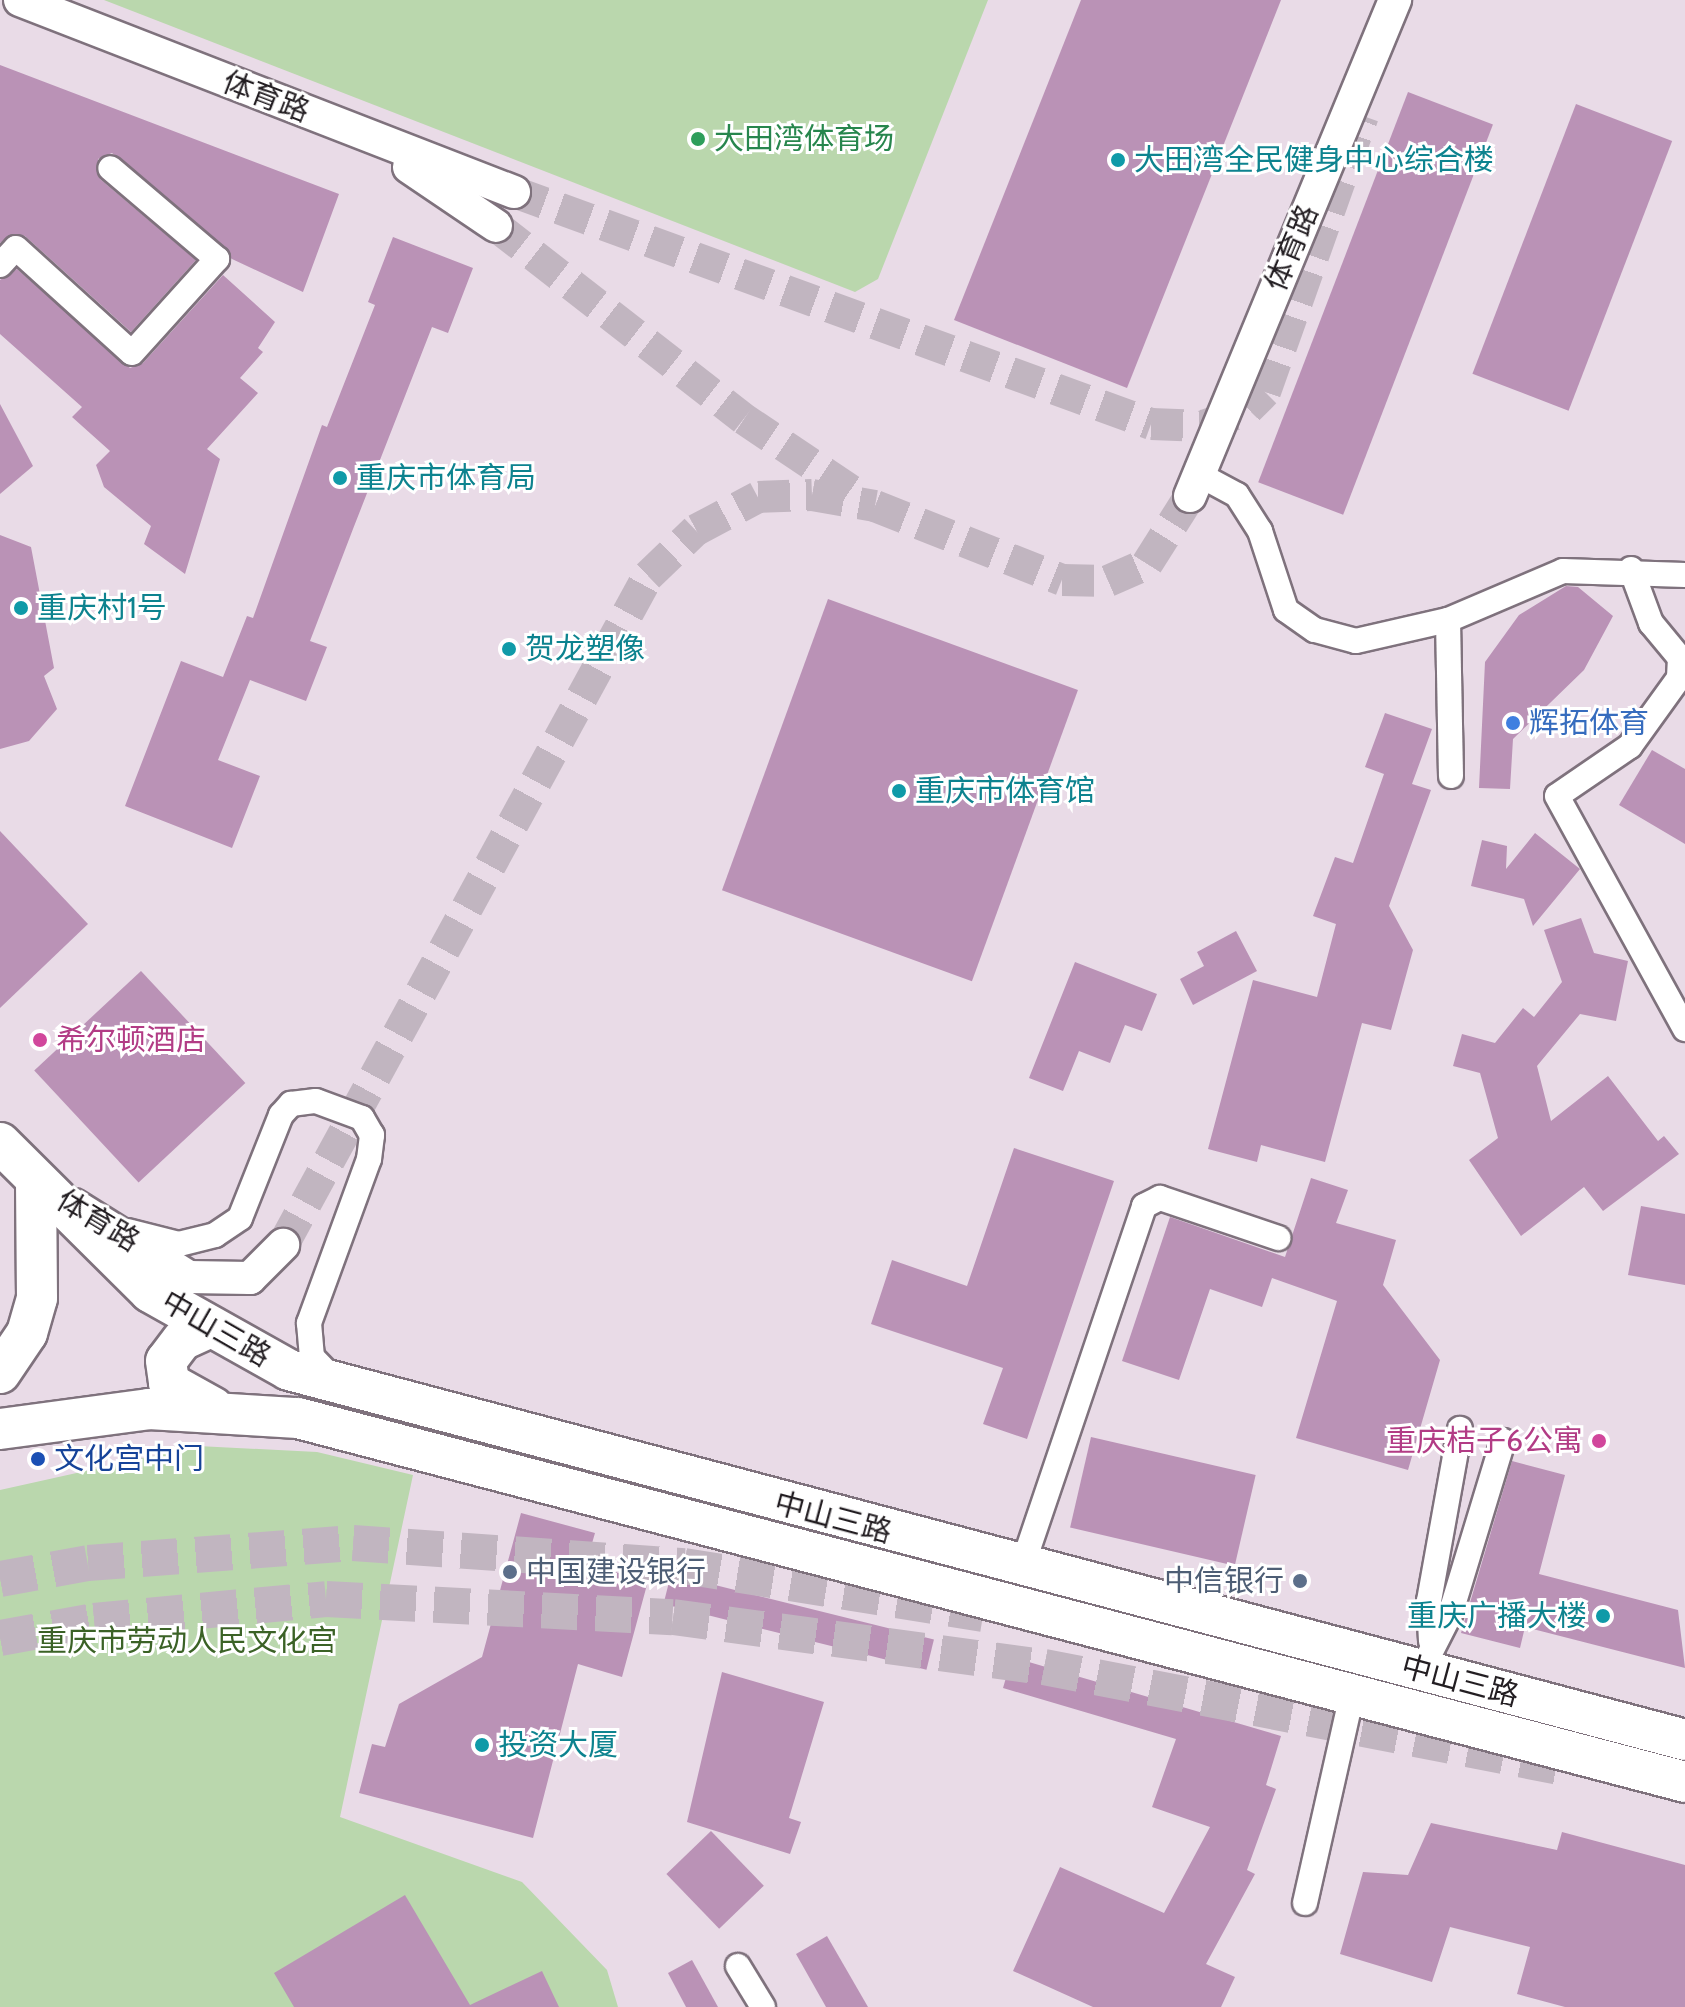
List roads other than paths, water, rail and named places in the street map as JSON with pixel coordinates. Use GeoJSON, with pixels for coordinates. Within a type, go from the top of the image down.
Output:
{"type":"FeatureCollection","features":[{"type":"Feature","properties":{"kind":"main road","name":"中山三路"},"geometry":{"type":"LineString","coordinates":[[0,1143],[36,1185],[150,1292],[206,1329],[289,1370],[359,1393],[1022,1567],[1426,1656],[1685,1740]]}},
{"type":"Feature","properties":{"kind":"main road"},"geometry":{"type":"LineString","coordinates":[[0,1373],[27,1333],[37,1298],[36,1185]]}},
{"type":"Feature","properties":{"kind":"main road"},"geometry":{"type":"LineString","coordinates":[[206,1329],[182,1340],[166,1361],[169,1383],[214,1408]]}},
{"type":"Feature","properties":{"kind":"main road","name":"中山三路"},"geometry":{"type":"LineString","coordinates":[[0,1429],[149,1409],[214,1408],[298,1418],[1685,1782]]}},
{"type":"Feature","properties":{"kind":"street","name":"体育路"},"geometry":{"type":"LineString","coordinates":[[20,0],[514,192]]}},
{"type":"Feature","properties":{"kind":"street","name":"体育路"},"geometry":{"type":"LineString","coordinates":[[1194,485],[1395,0]]}},
{"type":"Feature","properties":{"kind":"street"},"geometry":{"type":"LineString","coordinates":[[325,119],[496,226]]}},
{"type":"Feature","properties":{"kind":"street"},"geometry":{"type":"LineString","coordinates":[[0,265],[16,248],[132,353],[217,259],[110,168]]}},
{"type":"Feature","properties":{"kind":"street"},"geometry":{"type":"LineString","coordinates":[[1194,485],[1237,495],[1260,531],[1286,610],[1315,630],[1356,641],[1448,620],[1563,571],[1631,569],[1685,575]]}},
{"type":"Feature","properties":{"kind":"street"},"geometry":{"type":"LineString","coordinates":[[1631,569],[1651,623],[1680,658],[1679,678],[1630,746],[1557,796],[1685,1029]]}},
{"type":"Feature","properties":{"kind":"street"},"geometry":{"type":"LineString","coordinates":[[1448,620],[1451,776]]}},
{"type":"Feature","properties":{"kind":"street"},"geometry":{"type":"LineString","coordinates":[[117,1228],[179,1244],[215,1235],[240,1218],[291,1104],[316,1101],[362,1118],[372,1135],[369,1159],[309,1323],[312,1357],[359,1393]]}},
{"type":"Feature","properties":{"kind":"street","name":"体育路"},"geometry":{"type":"LineString","coordinates":[[36,1185],[117,1228],[189,1277],[221,1282],[250,1278],[283,1245]]}},
{"type":"Feature","properties":{"kind":"street"},"geometry":{"type":"LineString","coordinates":[[1022,1567],[1144,1206],[1160,1198],[1278,1238]]}},
{"type":"Feature","properties":{"kind":"street"},"geometry":{"type":"LineString","coordinates":[[1426,1656],[1429,1601],[1460,1429]]}},
{"type":"Feature","properties":{"kind":"street"},"geometry":{"type":"LineString","coordinates":[[1426,1656],[1451,1612],[1503,1441]]}},
{"type":"Feature","properties":{"kind":"street"},"geometry":{"type":"LineString","coordinates":[[1305,1903],[1352,1694]]}},
{"type":"Feature","properties":{"kind":"street"},"geometry":{"type":"LineString","coordinates":[[738,1966],[763,2007]]}},
{"type":"Feature","properties":{"kind":"tunnel"},"geometry":{"type":"LineString","coordinates":[[514,192],[1151,424],[1204,426],[1248,409],[1265,392],[1363,116]]}},
{"type":"Feature","properties":{"kind":"tunnel"},"geometry":{"type":"LineString","coordinates":[[496,226],[744,419],[862,498]]}},
{"type":"Feature","properties":{"kind":"tunnel"},"geometry":{"type":"LineString","coordinates":[[283,1245],[648,576],[696,530],[758,497],[812,495],[875,506],[1062,580],[1108,581],[1147,564],[1190,496]]}},
{"type":"Feature","properties":{"kind":"tunnel"},"geometry":{"type":"LineString","coordinates":[[0,1579],[88,1563],[353,1543],[684,1566],[983,1614]]}},
{"type":"Feature","properties":{"kind":"tunnel"},"geometry":{"type":"LineString","coordinates":[[0,1638],[94,1621],[326,1599],[673,1617],[1044,1667],[1570,1769]]}},
{"type":"Feature","properties":{"kind":"tunnel"},"geometry":{"type":"LineString","coordinates":[[1408,1692],[1518,1713]]}},
{"type":"Feature","properties":{"kind":"place","name":"大田湾体育场"},"geometry":{"type":"Point","coordinates":[698,139]}},
{"type":"Feature","properties":{"kind":"place","name":"大田湾全民健身中心综合楼"},"geometry":{"type":"Point","coordinates":[1118,160]}},
{"type":"Feature","properties":{"kind":"place","name":"重庆市体育局"},"geometry":{"type":"Point","coordinates":[340,478]}},
{"type":"Feature","properties":{"kind":"place","name":"重庆村1号"},"geometry":{"type":"Point","coordinates":[21,608]}},
{"type":"Feature","properties":{"kind":"place","name":"贺龙塑像"},"geometry":{"type":"Point","coordinates":[509,649]}},
{"type":"Feature","properties":{"kind":"place","name":"辉拓体育"},"geometry":{"type":"Point","coordinates":[1513,723]}},
{"type":"Feature","properties":{"kind":"place","name":"重庆市体育馆"},"geometry":{"type":"Point","coordinates":[899,791]}},
{"type":"Feature","properties":{"kind":"place","name":"希尔顿酒店"},"geometry":{"type":"Point","coordinates":[40,1040]}},
{"type":"Feature","properties":{"kind":"place","name":"重庆桔子6公寓"},"geometry":{"type":"Point","coordinates":[1599,1441]}},
{"type":"Feature","properties":{"kind":"place","name":"文化宫中门"},"geometry":{"type":"Point","coordinates":[38,1459]}},
{"type":"Feature","properties":{"kind":"place","name":"中国建设银行"},"geometry":{"type":"Point","coordinates":[510,1572]}},
{"type":"Feature","properties":{"kind":"place","name":"中信银行"},"geometry":{"type":"Point","coordinates":[1300,1581]}},
{"type":"Feature","properties":{"kind":"place","name":"重庆广播大楼"},"geometry":{"type":"Point","coordinates":[1603,1616]}},
{"type":"Feature","properties":{"kind":"place","name":"投资大厦"},"geometry":{"type":"Point","coordinates":[482,1745]}},
{"type":"Feature","properties":{"kind":"park label","name":"重庆市劳动人民文化宫"},"geometry":{"type":"Point","coordinates":[187,1641]}}]}
